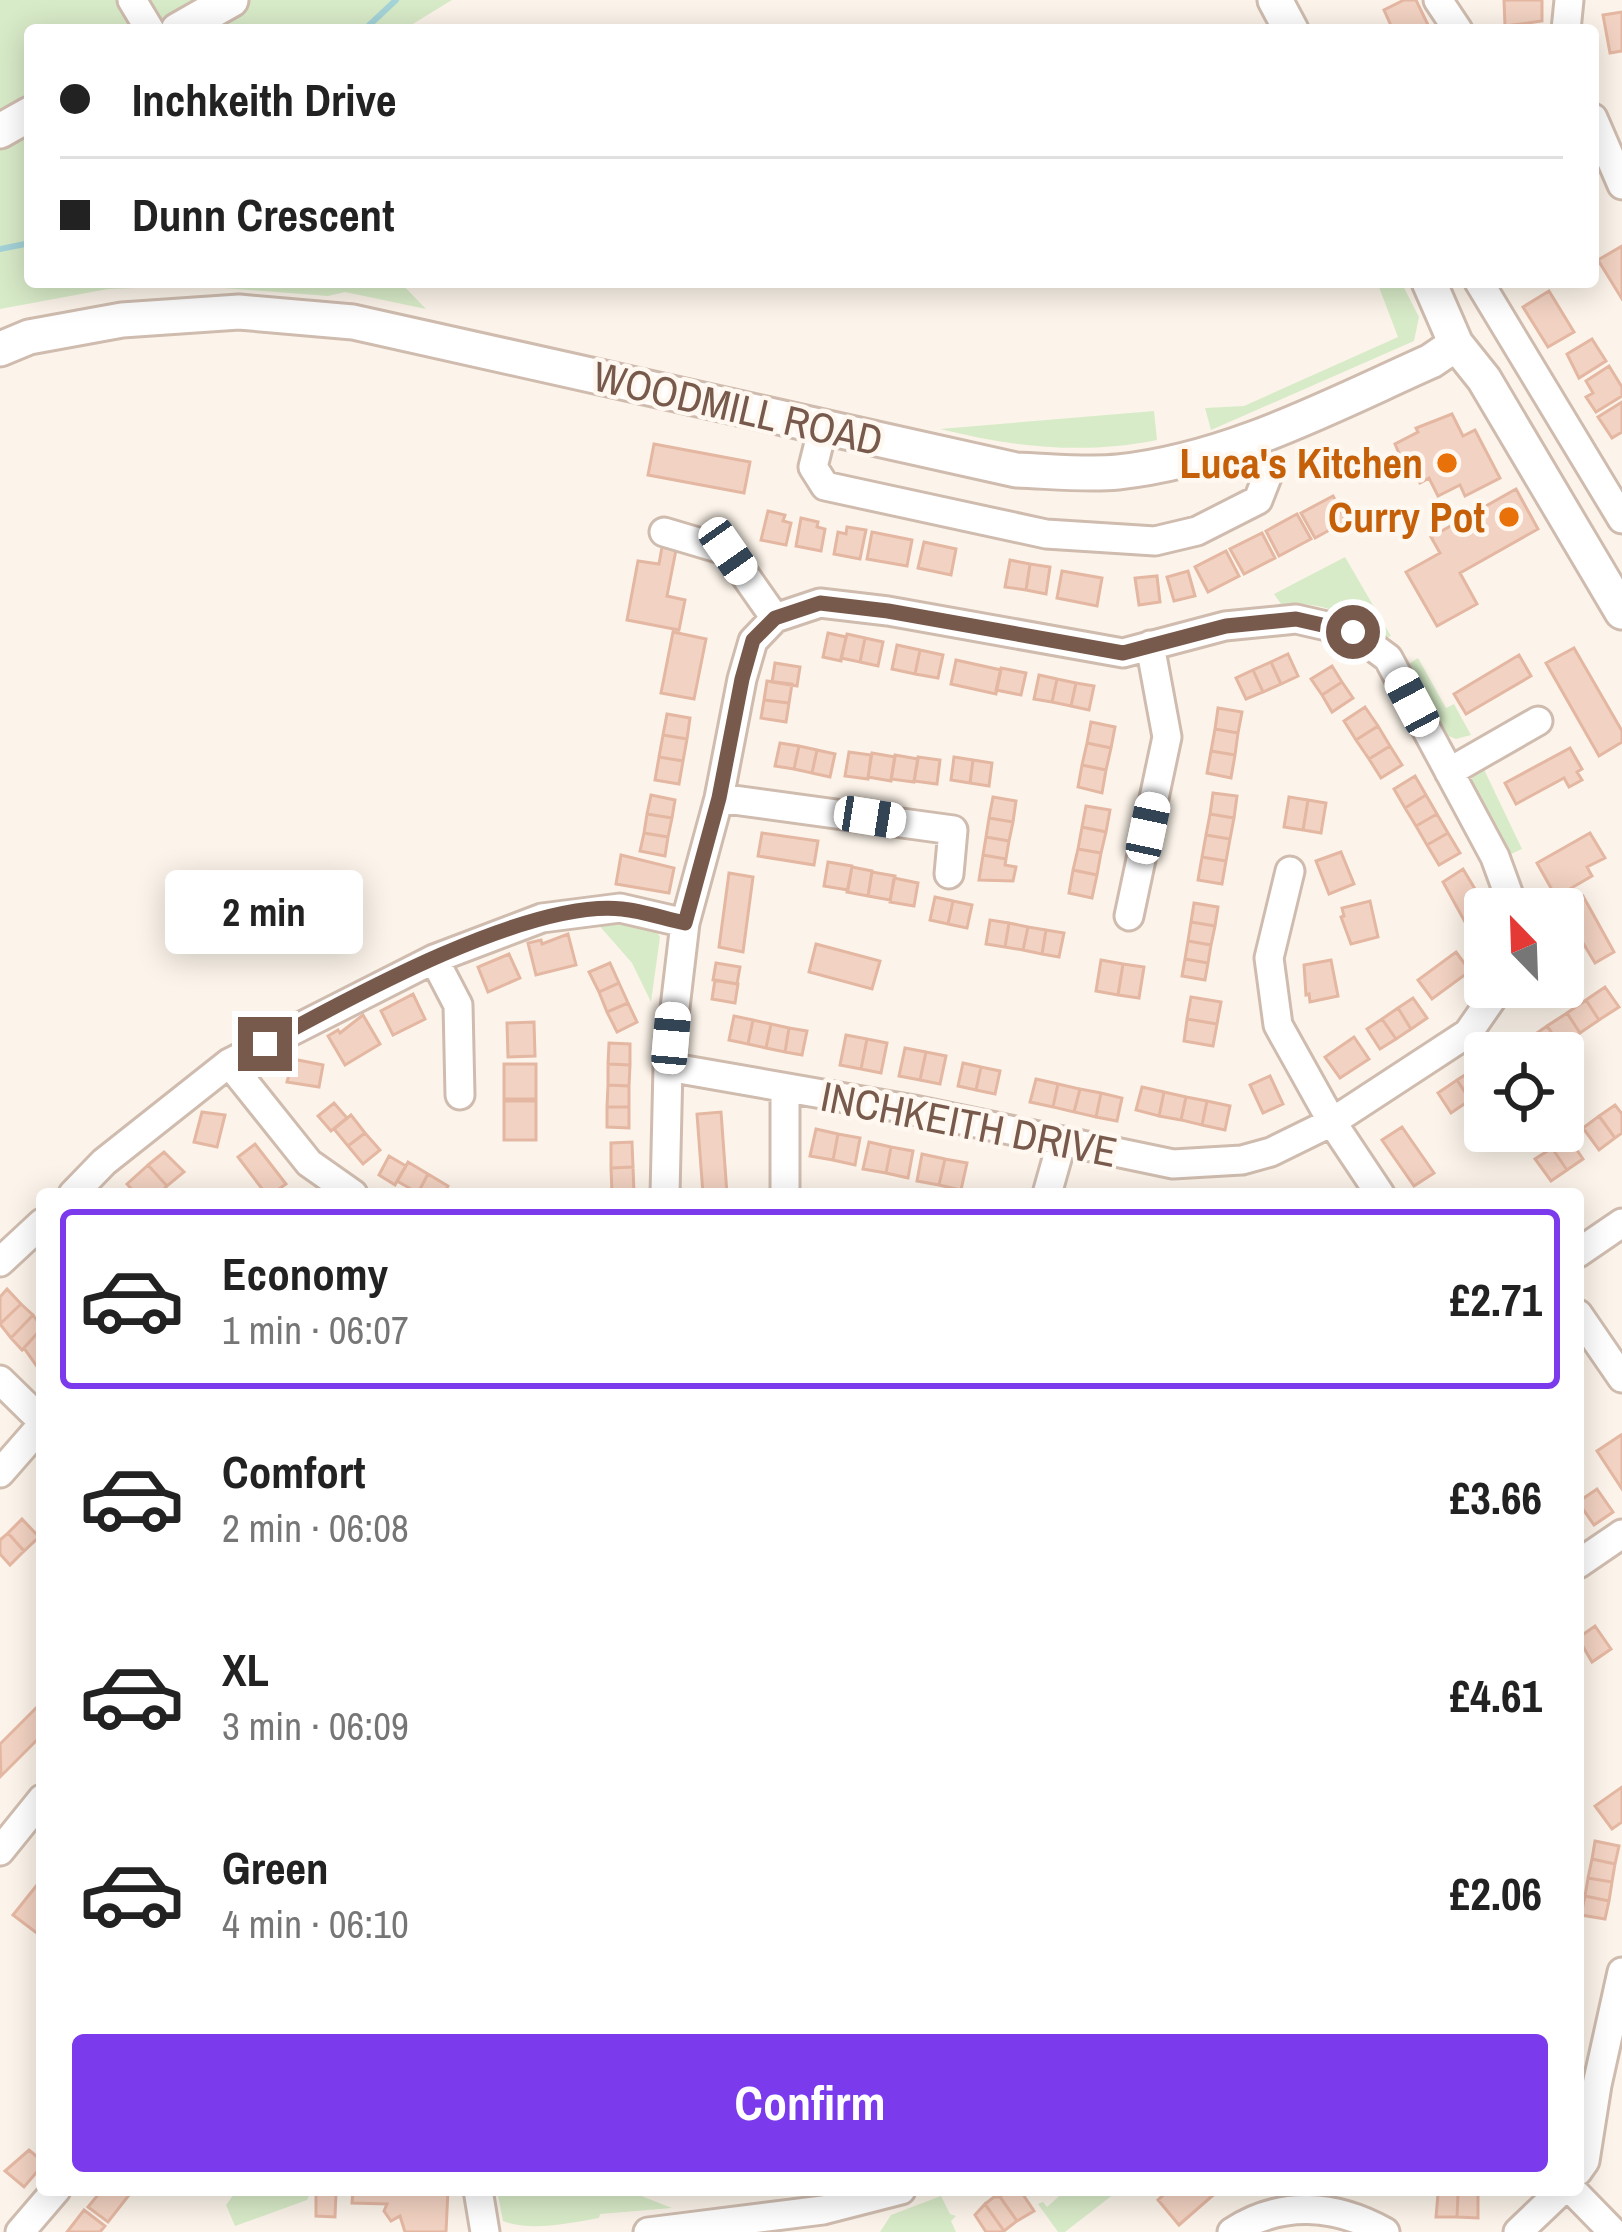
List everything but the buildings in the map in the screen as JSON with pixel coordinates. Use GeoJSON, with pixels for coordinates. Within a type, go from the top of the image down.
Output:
{"type":"FeatureCollection","features":[{"type":"Feature","properties":{"kind":"street"},"geometry":{"type":"LineString","coordinates":[[189,24],[231,0]]}},
{"type":"Feature","properties":{"kind":"street"},"geometry":{"type":"LineString","coordinates":[[1599,132],[1622,185]]}},
{"type":"Feature","properties":{"kind":"street"},"geometry":{"type":"LineString","coordinates":[[1432,288],[1456,344],[1484,379],[1622,612]]}},
{"type":"Feature","properties":{"kind":"street"},"geometry":{"type":"LineString","coordinates":[[1483,288],[1622,519]]}},
{"type":"Feature","properties":{"kind":"street","name":"WOODMILL ROAD"},"geometry":{"type":"LineString","coordinates":[[0,349],[28,337],[122,320],[239,312],[353,322],[1016,470],[1116,472],[1250,442],[1431,361],[1456,344]]}},
{"type":"Feature","properties":{"kind":"street"},"geometry":{"type":"LineString","coordinates":[[823,427],[813,467],[825,486],[1046,534],[1155,541],[1197,531],[1258,500],[1267,477],[1250,442]]}},
{"type":"Feature","properties":{"kind":"street"},"geometry":{"type":"LineString","coordinates":[[664,532],[728,551],[775,618]]}},
{"type":"Feature","properties":{"kind":"street"},"geometry":{"type":"LineString","coordinates":[[665,1188],[668,1067],[685,923],[719,798],[753,640],[775,618],[820,603],[1123,653],[1226,626],[1296,619],[1353,632],[1388,658],[1496,857],[1507,888]]}},
{"type":"Feature","properties":{"kind":"street"},"geometry":{"type":"LineString","coordinates":[[1129,916],[1167,737],[1150,644]]}},
{"type":"Feature","properties":{"kind":"street"},"geometry":{"type":"LineString","coordinates":[[1449,772],[1538,721]]}},
{"type":"Feature","properties":{"kind":"street"},"geometry":{"type":"LineString","coordinates":[[719,798],[952,830],[949,874]]}},
{"type":"Feature","properties":{"kind":"street"},"geometry":{"type":"LineString","coordinates":[[1290,872],[1269,958],[1277,1025],[1376,1188]]}},
{"type":"Feature","properties":{"kind":"street"},"geometry":{"type":"LineString","coordinates":[[84,1188],[104,1162],[229,1063],[434,959],[542,918],[620,908],[685,923]]}},
{"type":"Feature","properties":{"kind":"street"},"geometry":{"type":"LineString","coordinates":[[434,959],[458,1005],[460,1095]]}},
{"type":"Feature","properties":{"kind":"street","name":"INCHKEITH DRIVE"},"geometry":{"type":"LineString","coordinates":[[668,1067],[914,1110],[1173,1164],[1209,1164],[1271,1152],[1332,1122],[1468,1033],[1485,1008]]}},
{"type":"Feature","properties":{"kind":"street"},"geometry":{"type":"LineString","coordinates":[[229,1063],[309,1163],[344,1188]]}},
{"type":"Feature","properties":{"kind":"street"},"geometry":{"type":"LineString","coordinates":[[785,1088],[785,1188]]}},
{"type":"Feature","properties":{"kind":"street"},"geometry":{"type":"LineString","coordinates":[[1049,1188],[1062,1142]]}},
{"type":"Feature","properties":{"kind":"street"},"geometry":{"type":"LineString","coordinates":[[1584,1249],[1622,1223]]}},
{"type":"Feature","properties":{"kind":"street"},"geometry":{"type":"LineString","coordinates":[[0,1262],[36,1229]]}},
{"type":"Feature","properties":{"kind":"street"},"geometry":{"type":"LineString","coordinates":[[1584,1323],[1622,1378]]}},
{"type":"Feature","properties":{"kind":"street"},"geometry":{"type":"LineString","coordinates":[[0,1380],[36,1417]]}},
{"type":"Feature","properties":{"kind":"street"},"geometry":{"type":"LineString","coordinates":[[0,1473],[36,1430]]}},
{"type":"Feature","properties":{"kind":"street"},"geometry":{"type":"LineString","coordinates":[[1584,1560],[1622,1534]]}},
{"type":"Feature","properties":{"kind":"street"},"geometry":{"type":"LineString","coordinates":[[0,1851],[36,1806]]}},
{"type":"Feature","properties":{"kind":"street"},"geometry":{"type":"LineString","coordinates":[[1584,2164],[1587,2081],[1622,1972]]}},
{"type":"Feature","properties":{"kind":"street"},"geometry":{"type":"LineString","coordinates":[[20,2232],[51,2196]]}},
{"type":"Feature","properties":{"kind":"street"},"geometry":{"type":"LineString","coordinates":[[479,2196],[485,2232]]}},
{"type":"Feature","properties":{"kind":"street"},"geometry":{"type":"LineString","coordinates":[[657,2231],[857,2204],[882,2196]]}},
{"type":"Feature","properties":{"kind":"street"},"geometry":{"type":"LineString","coordinates":[[1518,2232],[1556,2196]]}},
{"type":"Feature","properties":{"kind":"street"},"geometry":{"type":"LineString","coordinates":[[1578,2196],[1613,2232]]}},
{"type":"Feature","properties":{"kind":"street"},"geometry":{"type":"LineString","coordinates":[[857,2204],[865,2232]]}},
{"type":"Feature","properties":{"kind":"street"},"geometry":{"type":"LineString","coordinates":[[1232,2232],[1251,2219],[1290,2209],[1323,2209],[1358,2217],[1385,2232]]}},
{"type":"Feature","properties":{"kind":"green space"},"geometry":{"type":"Polygon","coordinates":[[[0,0],[452,0],[413,24],[24,24],[24,288],[138,288],[0,309],[0,0]]]}},
{"type":"Feature","properties":{"kind":"green space"},"geometry":{"type":"Polygon","coordinates":[[[223,288],[406,288],[426,309],[345,292],[328,296],[223,288]]]}},
{"type":"Feature","properties":{"kind":"green space"},"geometry":{"type":"Polygon","coordinates":[[[1379,288],[1404,288],[1419,317],[1414,341],[1211,430],[1205,408],[1244,406],[1398,337],[1379,288]]]}},
{"type":"Feature","properties":{"kind":"green space"},"geometry":{"type":"Polygon","coordinates":[[[1154,411],[1157,440],[1129,445],[1021,444],[940,429],[1154,411]]]}},
{"type":"Feature","properties":{"kind":"green space"},"geometry":{"type":"Polygon","coordinates":[[[1345,557],[1391,636],[1384,639],[1323,607],[1281,604],[1274,594],[1345,557]]]}},
{"type":"Feature","properties":{"kind":"green space"},"geometry":{"type":"Polygon","coordinates":[[[1418,658],[1446,708],[1454,704],[1471,735],[1456,739],[1441,733],[1404,667],[1418,658]]]}},
{"type":"Feature","properties":{"kind":"green space"},"geometry":{"type":"Polygon","coordinates":[[[1480,761],[1522,849],[1509,855],[1471,786],[1480,761]]]}},
{"type":"Feature","properties":{"kind":"green space"},"geometry":{"type":"Polygon","coordinates":[[[613,918],[655,929],[660,937],[651,1002],[632,963],[596,922],[613,918]]]}},
{"type":"Feature","properties":{"kind":"green space"},"geometry":{"type":"Polygon","coordinates":[[[233,2196],[309,2196],[235,2226],[226,2205],[233,2196]]]}},
{"type":"Feature","properties":{"kind":"green space"},"geometry":{"type":"Polygon","coordinates":[[[498,2196],[641,2196],[672,2208],[537,2226],[503,2221],[498,2196]]]}},
{"type":"Feature","properties":{"kind":"green space"},"geometry":{"type":"Polygon","coordinates":[[[941,2196],[956,2216],[951,2221],[956,2232],[880,2232],[891,2215],[941,2196]]]}},
{"type":"Feature","properties":{"kind":"green space"},"geometry":{"type":"Polygon","coordinates":[[[1059,2196],[1111,2196],[1065,2232],[1058,2232],[1038,2204],[1047,2207],[1059,2196]]]}},
{"type":"Feature","properties":{"kind":"waterway"},"geometry":{"type":"LineString","coordinates":[[370,24],[396,0]]}},
{"type":"Feature","properties":{"kind":"waterway"},"geometry":{"type":"LineString","coordinates":[[0,249],[24,244]]}},
{"type":"Feature","properties":{"kind":"place","name":"Luca's Kitchen"},"geometry":{"type":"Point","coordinates":[1447,463]}},
{"type":"Feature","properties":{"kind":"place","name":"Curry Pot"},"geometry":{"type":"Point","coordinates":[1509,517]}},
{"type":"Feature","properties":{"kind":"route"},"geometry":{"type":"LineString","coordinates":[[265,1044],[434,959],[542,918],[620,908],[685,923],[719,798],[753,640],[775,618],[820,603],[1123,653],[1226,626],[1296,619],[1353,632]]}}]}
